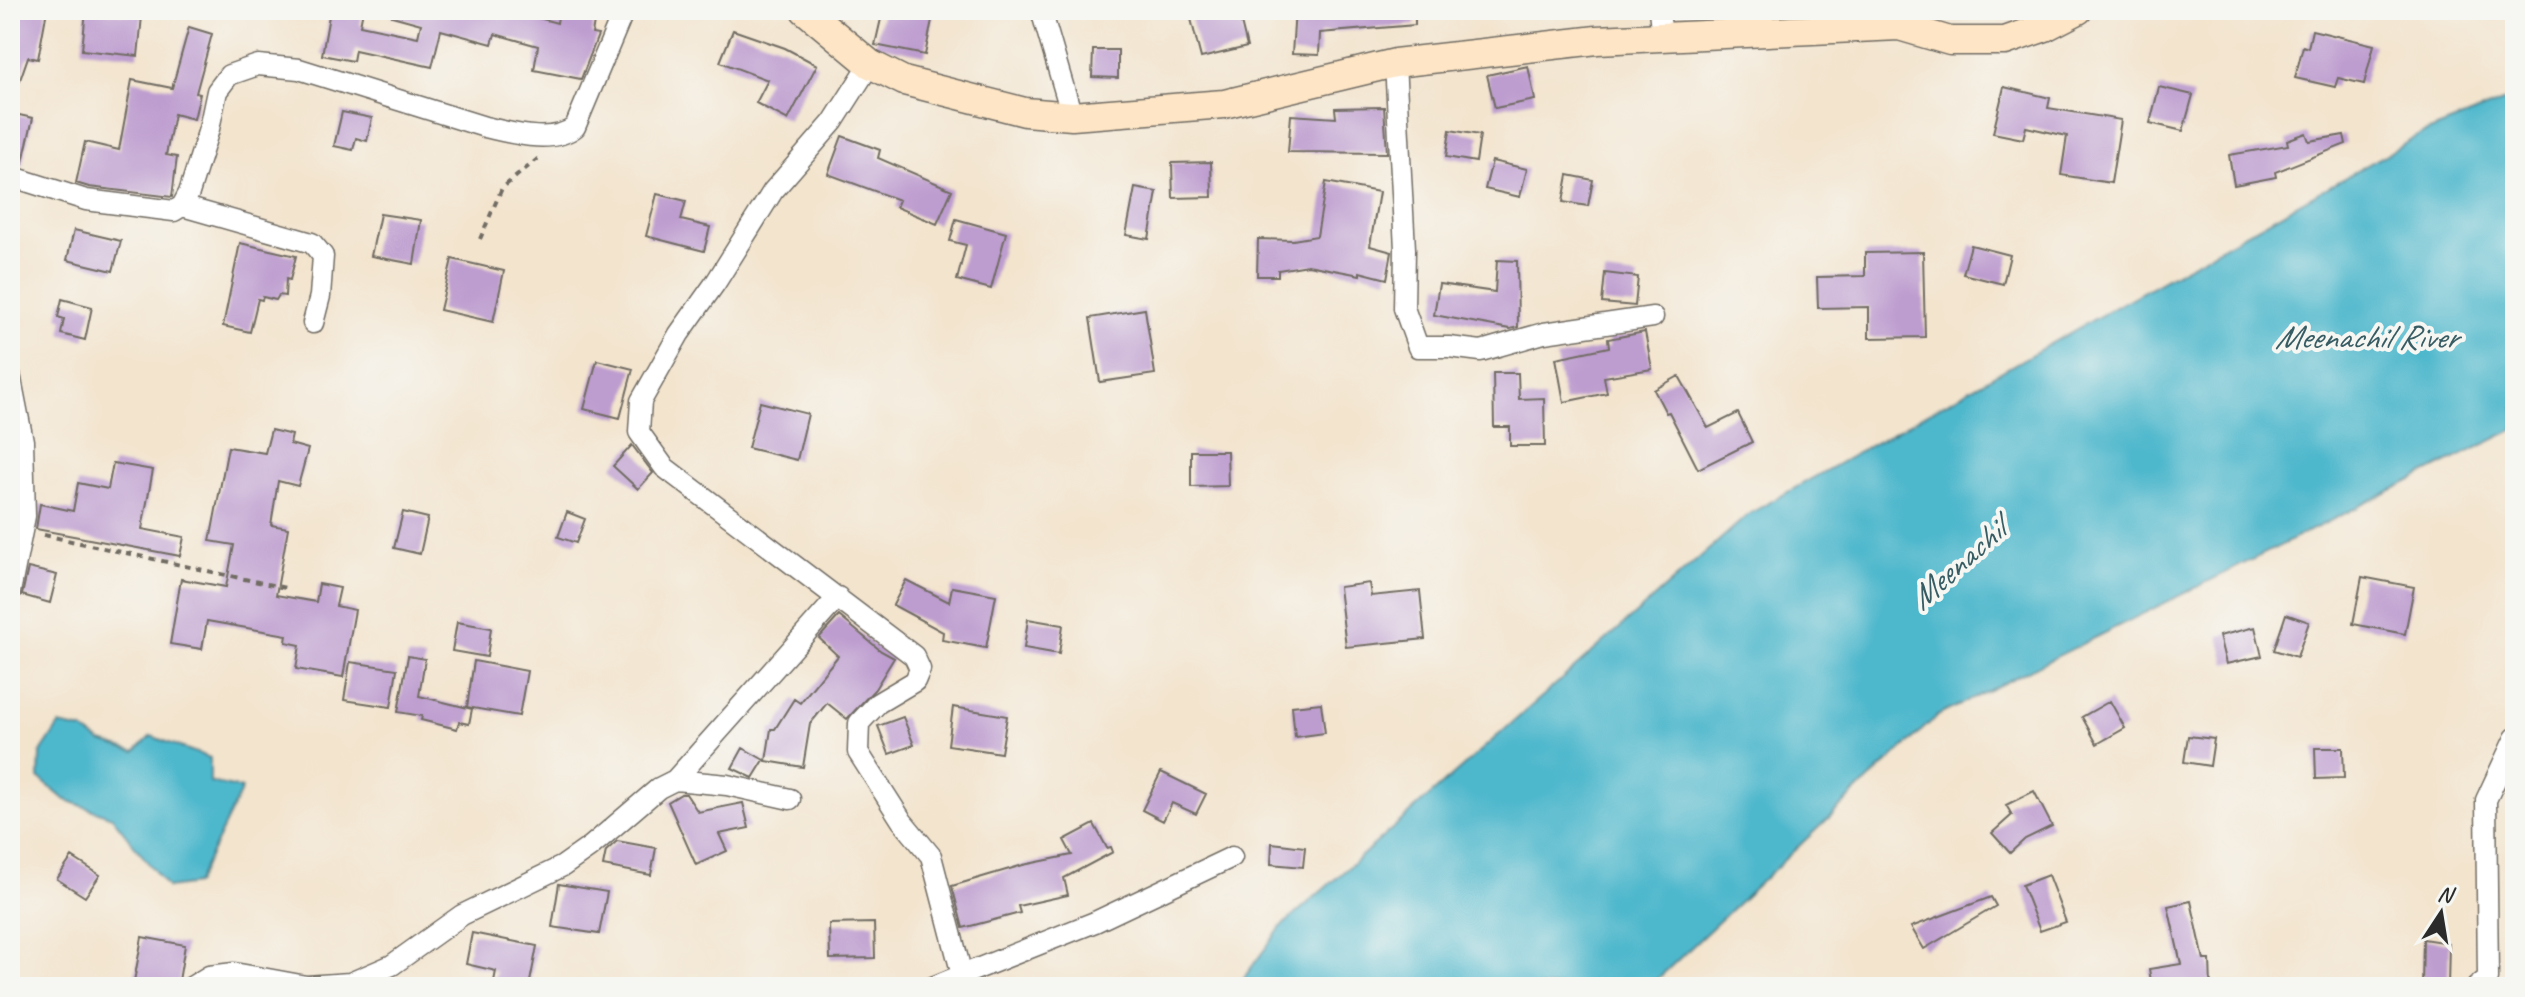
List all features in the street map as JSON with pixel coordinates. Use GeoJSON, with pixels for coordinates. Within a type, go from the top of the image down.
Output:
{"type":"FeatureCollection","features":[{"type":"Feature","properties":{"kind":"main road"},"geometry":{"type":"LineString","coordinates":[[805,10],[870,64],[904,81],[1025,112],[1072,116],[1224,104],[1395,63],[1597,40],[1662,38],[1898,18],[1950,41],[2005,41],[2045,27],[2078,10]]}},
{"type":"Feature","properties":{"kind":"street"},"geometry":{"type":"LineString","coordinates":[[10,176],[86,200],[174,211],[182,206],[209,129],[217,91],[229,75],[258,65],[299,69],[514,134],[566,134],[575,127],[624,10]]}},
{"type":"Feature","properties":{"kind":"street"},"geometry":{"type":"LineString","coordinates":[[1041,10],[1072,116]]}},
{"type":"Feature","properties":{"kind":"street"},"geometry":{"type":"LineString","coordinates":[[1659,10],[1662,38]]}},
{"type":"Feature","properties":{"kind":"street"},"geometry":{"type":"LineString","coordinates":[[1395,63],[1405,249],[1404,308],[1418,347],[1481,351],[1544,333],[1653,317]]}},
{"type":"Feature","properties":{"kind":"street"},"geometry":{"type":"LineString","coordinates":[[870,64],[833,122],[773,191],[679,334],[641,401],[639,432],[664,467],[914,656],[920,669],[915,681],[878,703],[859,723],[858,752],[902,821],[931,856],[962,975]]}},
{"type":"Feature","properties":{"kind":"street"},"geometry":{"type":"LineString","coordinates":[[182,206],[312,243],[323,256],[320,296],[313,323]]}},
{"type":"Feature","properties":{"kind":"street"},"geometry":{"type":"LineString","coordinates":[[10,374],[23,441],[25,516],[10,592]]}},
{"type":"Feature","properties":{"kind":"street"},"geometry":{"type":"LineString","coordinates":[[191,987],[209,976],[234,973],[306,986],[350,983],[392,965],[462,915],[563,866],[659,788],[675,780],[838,597]]}},
{"type":"Feature","properties":{"kind":"street"},"geometry":{"type":"LineString","coordinates":[[2477,987],[2488,978],[2486,800],[2515,738]]}},
{"type":"Feature","properties":{"kind":"street"},"geometry":{"type":"LineString","coordinates":[[675,780],[727,785],[790,799]]}},
{"type":"Feature","properties":{"kind":"street"},"geometry":{"type":"LineString","coordinates":[[933,987],[1095,922],[1232,857]]}},
{"type":"Feature","properties":{"kind":"path"},"geometry":{"type":"LineString","coordinates":[[480,239],[502,188],[551,147],[550,136]]}},
{"type":"Feature","properties":{"kind":"path"},"geometry":{"type":"LineString","coordinates":[[22,530],[290,589]]}},
{"type":"Feature","properties":{"kind":"water","name":"Meenachil River"},"geometry":{"type":"Polygon","coordinates":[[[2515,97],[2515,429],[1937,716],[1649,987],[1237,987],[1282,926],[1749,514],[2422,134],[2515,97]]]}},
{"type":"Feature","properties":{"kind":"water"},"geometry":{"type":"Polygon","coordinates":[[[59,725],[83,730],[101,742],[135,752],[151,736],[210,758],[210,782],[242,789],[196,884],[168,888],[112,817],[64,799],[39,778],[40,754],[59,725]]]}},
{"type":"Feature","properties":{"kind":"building"},"geometry":{"type":"Polygon","coordinates":[[[10,10],[47,10],[38,59],[28,57],[13,100],[10,99],[10,10]]]}},
{"type":"Feature","properties":{"kind":"building"},"geometry":{"type":"Polygon","coordinates":[[[86,10],[142,16],[138,56],[82,50],[86,10]]]}},
{"type":"Feature","properties":{"kind":"building"},"geometry":{"type":"Polygon","coordinates":[[[330,10],[363,10],[360,25],[418,37],[421,24],[392,16],[393,10],[509,10],[557,23],[559,10],[596,10],[592,34],[598,35],[581,79],[534,70],[538,46],[495,34],[492,44],[441,30],[432,67],[355,50],[353,61],[322,55],[330,10]]]}},
{"type":"Feature","properties":{"kind":"building"},"geometry":{"type":"Polygon","coordinates":[[[883,10],[934,10],[925,55],[875,45],[883,10]]]}},
{"type":"Feature","properties":{"kind":"building"},"geometry":{"type":"Polygon","coordinates":[[[1210,10],[1238,10],[1247,47],[1201,58],[1190,15],[1210,10]]]}},
{"type":"Feature","properties":{"kind":"building"},"geometry":{"type":"Polygon","coordinates":[[[1295,10],[1415,10],[1415,25],[1320,33],[1319,55],[1292,54],[1295,10]]]}},
{"type":"Feature","properties":{"kind":"building"},"geometry":{"type":"Polygon","coordinates":[[[189,27],[212,34],[196,93],[200,94],[194,119],[174,114],[166,155],[177,157],[172,197],[76,183],[85,142],[119,150],[132,80],[172,88],[189,27]]]}},
{"type":"Feature","properties":{"kind":"building"},"geometry":{"type":"Polygon","coordinates":[[[733,30],[785,48],[817,65],[788,120],[756,103],[768,80],[720,62],[733,30]]]}},
{"type":"Feature","properties":{"kind":"building"},"geometry":{"type":"Polygon","coordinates":[[[2312,30],[2374,45],[2364,84],[2338,78],[2335,87],[2295,78],[2303,46],[2308,48],[2312,30]]]}},
{"type":"Feature","properties":{"kind":"building"},"geometry":{"type":"Polygon","coordinates":[[[1093,50],[1118,50],[1118,78],[1092,77],[1093,50]]]}},
{"type":"Feature","properties":{"kind":"building"},"geometry":{"type":"Polygon","coordinates":[[[1528,66],[1535,100],[1495,108],[1487,75],[1528,66]]]}},
{"type":"Feature","properties":{"kind":"building"},"geometry":{"type":"Polygon","coordinates":[[[2004,87],[2050,98],[2048,108],[2121,120],[2111,183],[2061,175],[2067,136],[2026,127],[2023,139],[1993,133],[2004,87]]]}},
{"type":"Feature","properties":{"kind":"building"},"geometry":{"type":"Polygon","coordinates":[[[2159,87],[2193,95],[2183,131],[2150,123],[2159,87]]]}},
{"type":"Feature","properties":{"kind":"building"},"geometry":{"type":"Polygon","coordinates":[[[1384,107],[1387,153],[1288,152],[1291,115],[1336,118],[1335,108],[1384,107]]]}},
{"type":"Feature","properties":{"kind":"building"},"geometry":{"type":"Polygon","coordinates":[[[342,112],[372,118],[367,141],[356,138],[353,150],[334,146],[342,112]]]}},
{"type":"Feature","properties":{"kind":"building"},"geometry":{"type":"Polygon","coordinates":[[[10,113],[33,118],[22,166],[10,163],[10,113]]]}},
{"type":"Feature","properties":{"kind":"building"},"geometry":{"type":"Polygon","coordinates":[[[1450,130],[1480,135],[1476,162],[1446,157],[1450,130]]]}},
{"type":"Feature","properties":{"kind":"building"},"geometry":{"type":"Polygon","coordinates":[[[2306,133],[2309,141],[2344,135],[2346,144],[2275,172],[2276,177],[2234,185],[2229,155],[2288,145],[2287,140],[2306,133]]]}},
{"type":"Feature","properties":{"kind":"building"},"geometry":{"type":"Polygon","coordinates":[[[842,136],[880,150],[878,158],[952,190],[937,224],[896,207],[899,200],[828,174],[842,136]]]}},
{"type":"Feature","properties":{"kind":"building"},"geometry":{"type":"Polygon","coordinates":[[[1492,161],[1527,169],[1520,197],[1485,189],[1492,161]]]}},
{"type":"Feature","properties":{"kind":"building"},"geometry":{"type":"Polygon","coordinates":[[[1211,162],[1212,197],[1173,198],[1172,163],[1211,162]]]}},
{"type":"Feature","properties":{"kind":"building"},"geometry":{"type":"Polygon","coordinates":[[[1568,175],[1593,180],[1588,206],[1563,202],[1568,175]]]}},
{"type":"Feature","properties":{"kind":"building"},"geometry":{"type":"Polygon","coordinates":[[[1326,182],[1379,192],[1370,246],[1392,252],[1387,279],[1308,265],[1278,270],[1278,276],[1257,276],[1258,239],[1293,240],[1317,236],[1326,182]]]}},
{"type":"Feature","properties":{"kind":"building"},"geometry":{"type":"Polygon","coordinates":[[[1135,188],[1157,192],[1149,239],[1126,235],[1135,188]]]}},
{"type":"Feature","properties":{"kind":"building"},"geometry":{"type":"Polygon","coordinates":[[[657,194],[686,201],[681,220],[710,227],[704,251],[646,236],[657,194]]]}},
{"type":"Feature","properties":{"kind":"building"},"geometry":{"type":"Polygon","coordinates":[[[380,214],[421,220],[414,264],[371,256],[380,214]]]}},
{"type":"Feature","properties":{"kind":"building"},"geometry":{"type":"Polygon","coordinates":[[[956,219],[1006,233],[991,289],[957,280],[966,245],[950,241],[956,219]]]}},
{"type":"Feature","properties":{"kind":"building"},"geometry":{"type":"Polygon","coordinates":[[[74,230],[121,241],[113,271],[67,260],[74,230]]]}},
{"type":"Feature","properties":{"kind":"building"},"geometry":{"type":"Polygon","coordinates":[[[240,243],[296,256],[290,280],[286,279],[285,296],[279,295],[276,300],[258,299],[250,332],[223,326],[240,243]]]}},
{"type":"Feature","properties":{"kind":"building"},"geometry":{"type":"Polygon","coordinates":[[[1971,245],[2010,255],[2003,284],[1963,274],[1971,245]]]}},
{"type":"Feature","properties":{"kind":"building"},"geometry":{"type":"Polygon","coordinates":[[[1923,252],[1925,337],[1869,338],[1869,307],[1818,308],[1817,277],[1865,276],[1865,253],[1923,252]]]}},
{"type":"Feature","properties":{"kind":"building"},"geometry":{"type":"Polygon","coordinates":[[[452,259],[504,271],[493,322],[440,310],[452,259]]]}},
{"type":"Feature","properties":{"kind":"building"},"geometry":{"type":"Polygon","coordinates":[[[1497,260],[1517,261],[1518,327],[1510,329],[1434,315],[1439,284],[1495,292],[1497,260]]]}},
{"type":"Feature","properties":{"kind":"building"},"geometry":{"type":"Polygon","coordinates":[[[1605,273],[1638,277],[1635,306],[1602,303],[1605,273]]]}},
{"type":"Feature","properties":{"kind":"building"},"geometry":{"type":"Polygon","coordinates":[[[62,299],[92,307],[85,340],[61,334],[64,319],[58,317],[62,299]]]}},
{"type":"Feature","properties":{"kind":"building"},"geometry":{"type":"Polygon","coordinates":[[[1145,309],[1155,374],[1100,382],[1090,318],[1145,309]]]}},
{"type":"Feature","properties":{"kind":"building"},"geometry":{"type":"Polygon","coordinates":[[[1645,332],[1652,369],[1604,377],[1607,393],[1564,402],[1556,358],[1609,347],[1608,339],[1645,332]]]}},
{"type":"Feature","properties":{"kind":"building"},"geometry":{"type":"Polygon","coordinates":[[[597,360],[633,369],[620,418],[584,409],[597,360]]]}},
{"type":"Feature","properties":{"kind":"building"},"geometry":{"type":"Polygon","coordinates":[[[1493,373],[1518,373],[1519,399],[1544,398],[1545,446],[1510,446],[1510,427],[1494,427],[1493,373]]]}},
{"type":"Feature","properties":{"kind":"building"},"geometry":{"type":"Polygon","coordinates":[[[1679,376],[1708,428],[1738,413],[1752,442],[1698,469],[1654,390],[1679,376]]]}},
{"type":"Feature","properties":{"kind":"building"},"geometry":{"type":"Polygon","coordinates":[[[760,402],[808,414],[797,460],[748,448],[760,402]]]}},
{"type":"Feature","properties":{"kind":"building"},"geometry":{"type":"Polygon","coordinates":[[[271,430],[292,435],[290,444],[308,449],[298,486],[278,481],[271,525],[288,528],[276,595],[316,602],[319,584],[340,588],[336,606],[355,610],[343,677],[296,669],[300,645],[286,642],[287,635],[207,621],[202,649],[170,644],[181,579],[226,587],[234,545],[210,541],[228,447],[265,453],[271,430]]]}},
{"type":"Feature","properties":{"kind":"building"},"geometry":{"type":"Polygon","coordinates":[[[632,445],[653,473],[638,489],[613,466],[632,445]]]}},
{"type":"Feature","properties":{"kind":"building"},"geometry":{"type":"Polygon","coordinates":[[[1191,451],[1227,451],[1228,486],[1191,487],[1191,451]]]}},
{"type":"Feature","properties":{"kind":"building"},"geometry":{"type":"Polygon","coordinates":[[[113,463],[153,470],[142,529],[184,537],[180,556],[36,529],[40,504],[73,511],[78,483],[108,489],[113,463]]]}},
{"type":"Feature","properties":{"kind":"building"},"geometry":{"type":"Polygon","coordinates":[[[403,512],[428,518],[420,554],[394,548],[403,512]]]}},
{"type":"Feature","properties":{"kind":"building"},"geometry":{"type":"Polygon","coordinates":[[[567,512],[585,519],[576,543],[558,537],[567,512]]]}},
{"type":"Feature","properties":{"kind":"building"},"geometry":{"type":"Polygon","coordinates":[[[28,568],[57,575],[50,603],[22,595],[28,568]]]}},
{"type":"Feature","properties":{"kind":"building"},"geometry":{"type":"Polygon","coordinates":[[[2362,577],[2414,587],[2405,634],[2353,624],[2362,577]]]}},
{"type":"Feature","properties":{"kind":"building"},"geometry":{"type":"Polygon","coordinates":[[[906,580],[949,602],[952,587],[996,595],[986,648],[942,640],[943,632],[893,605],[906,580]]]}},
{"type":"Feature","properties":{"kind":"building"},"geometry":{"type":"Polygon","coordinates":[[[1369,583],[1371,596],[1420,591],[1425,639],[1346,647],[1339,587],[1369,583]]]}},
{"type":"Feature","properties":{"kind":"building"},"geometry":{"type":"Polygon","coordinates":[[[2286,614],[2309,622],[2297,657],[2274,650],[2286,614]]]}},
{"type":"Feature","properties":{"kind":"building"},"geometry":{"type":"Polygon","coordinates":[[[839,616],[894,658],[875,689],[847,719],[827,703],[810,724],[803,767],[766,761],[771,729],[775,729],[794,699],[800,703],[838,656],[819,638],[839,616]]]}},
{"type":"Feature","properties":{"kind":"building"},"geometry":{"type":"Polygon","coordinates":[[[1028,619],[1063,625],[1059,654],[1024,648],[1028,619]]]}},
{"type":"Feature","properties":{"kind":"building"},"geometry":{"type":"Polygon","coordinates":[[[457,622],[491,628],[487,657],[452,651],[457,622]]]}},
{"type":"Feature","properties":{"kind":"building"},"geometry":{"type":"Polygon","coordinates":[[[2255,627],[2262,656],[2226,664],[2219,636],[2255,627]]]}},
{"type":"Feature","properties":{"kind":"building"},"geometry":{"type":"Polygon","coordinates":[[[408,656],[425,659],[419,696],[472,709],[469,724],[459,722],[457,729],[421,720],[422,716],[398,712],[408,656]]]}},
{"type":"Feature","properties":{"kind":"building"},"geometry":{"type":"Polygon","coordinates":[[[474,661],[527,671],[519,716],[467,707],[474,661]]]}},
{"type":"Feature","properties":{"kind":"building"},"geometry":{"type":"Polygon","coordinates":[[[350,662],[397,669],[391,707],[344,700],[350,662]]]}},
{"type":"Feature","properties":{"kind":"building"},"geometry":{"type":"Polygon","coordinates":[[[2110,701],[2125,728],[2097,744],[2082,717],[2110,701]]]}},
{"type":"Feature","properties":{"kind":"building"},"geometry":{"type":"Polygon","coordinates":[[[1321,703],[1325,733],[1295,737],[1292,706],[1321,703]]]}},
{"type":"Feature","properties":{"kind":"building"},"geometry":{"type":"Polygon","coordinates":[[[953,707],[1007,716],[1001,753],[948,745],[953,707]]]}},
{"type":"Feature","properties":{"kind":"building"},"geometry":{"type":"Polygon","coordinates":[[[903,717],[914,745],[889,754],[878,726],[903,717]]]}},
{"type":"Feature","properties":{"kind":"building"},"geometry":{"type":"Polygon","coordinates":[[[2188,736],[2214,739],[2210,766],[2184,762],[2188,736]]]}},
{"type":"Feature","properties":{"kind":"building"},"geometry":{"type":"Polygon","coordinates":[[[743,748],[764,760],[753,778],[732,768],[743,748]]]}},
{"type":"Feature","properties":{"kind":"building"},"geometry":{"type":"Polygon","coordinates":[[[2315,748],[2343,748],[2344,778],[2316,779],[2315,748]]]}},
{"type":"Feature","properties":{"kind":"building"},"geometry":{"type":"Polygon","coordinates":[[[1161,772],[1206,794],[1196,814],[1172,803],[1163,821],[1142,810],[1161,772]]]}},
{"type":"Feature","properties":{"kind":"building"},"geometry":{"type":"Polygon","coordinates":[[[2034,791],[2052,826],[2025,839],[2010,853],[1992,833],[2012,815],[2006,805],[2034,791]]]}},
{"type":"Feature","properties":{"kind":"building"},"geometry":{"type":"Polygon","coordinates":[[[686,794],[698,812],[743,803],[749,828],[719,834],[727,851],[696,865],[668,802],[686,794]]]}},
{"type":"Feature","properties":{"kind":"building"},"geometry":{"type":"Polygon","coordinates":[[[1094,824],[1107,848],[1111,847],[1113,852],[1064,878],[1068,895],[1018,906],[1020,913],[963,928],[952,886],[1023,865],[1072,855],[1064,840],[1094,824]]]}},
{"type":"Feature","properties":{"kind":"building"},"geometry":{"type":"Polygon","coordinates":[[[617,841],[656,848],[651,875],[603,866],[606,851],[617,841]]]}},
{"type":"Feature","properties":{"kind":"building"},"geometry":{"type":"Polygon","coordinates":[[[1272,843],[1305,847],[1303,867],[1271,864],[1272,843]]]}},
{"type":"Feature","properties":{"kind":"building"},"geometry":{"type":"Polygon","coordinates":[[[72,857],[100,875],[85,897],[57,879],[72,857]]]}},
{"type":"Feature","properties":{"kind":"building"},"geometry":{"type":"Polygon","coordinates":[[[2048,875],[2066,922],[2040,931],[2022,885],[2048,875]]]}},
{"type":"Feature","properties":{"kind":"building"},"geometry":{"type":"Polygon","coordinates":[[[559,884],[607,892],[599,934],[552,927],[559,884]]]}},
{"type":"Feature","properties":{"kind":"building"},"geometry":{"type":"Polygon","coordinates":[[[1991,897],[1996,906],[1924,949],[1911,927],[1991,897]]]}},
{"type":"Feature","properties":{"kind":"building"},"geometry":{"type":"Polygon","coordinates":[[[2191,901],[2204,960],[2210,960],[2211,987],[2152,987],[2149,969],[2181,964],[2168,906],[2191,901]]]}},
{"type":"Feature","properties":{"kind":"building"},"geometry":{"type":"Polygon","coordinates":[[[874,923],[875,958],[830,959],[829,924],[874,923]]]}},
{"type":"Feature","properties":{"kind":"building"},"geometry":{"type":"Polygon","coordinates":[[[472,933],[537,946],[529,987],[493,987],[496,971],[466,964],[472,933]]]}},
{"type":"Feature","properties":{"kind":"building"},"geometry":{"type":"Polygon","coordinates":[[[142,937],[185,945],[178,987],[133,987],[142,937]]]}},
{"type":"Feature","properties":{"kind":"building"},"geometry":{"type":"Polygon","coordinates":[[[2423,939],[2449,943],[2448,987],[2422,987],[2423,939]]]}},
{"type":"Feature","properties":{"kind":"water label","name":"Meenachil"},"geometry":{"type":"Point","coordinates":[1957,564]}}]}
